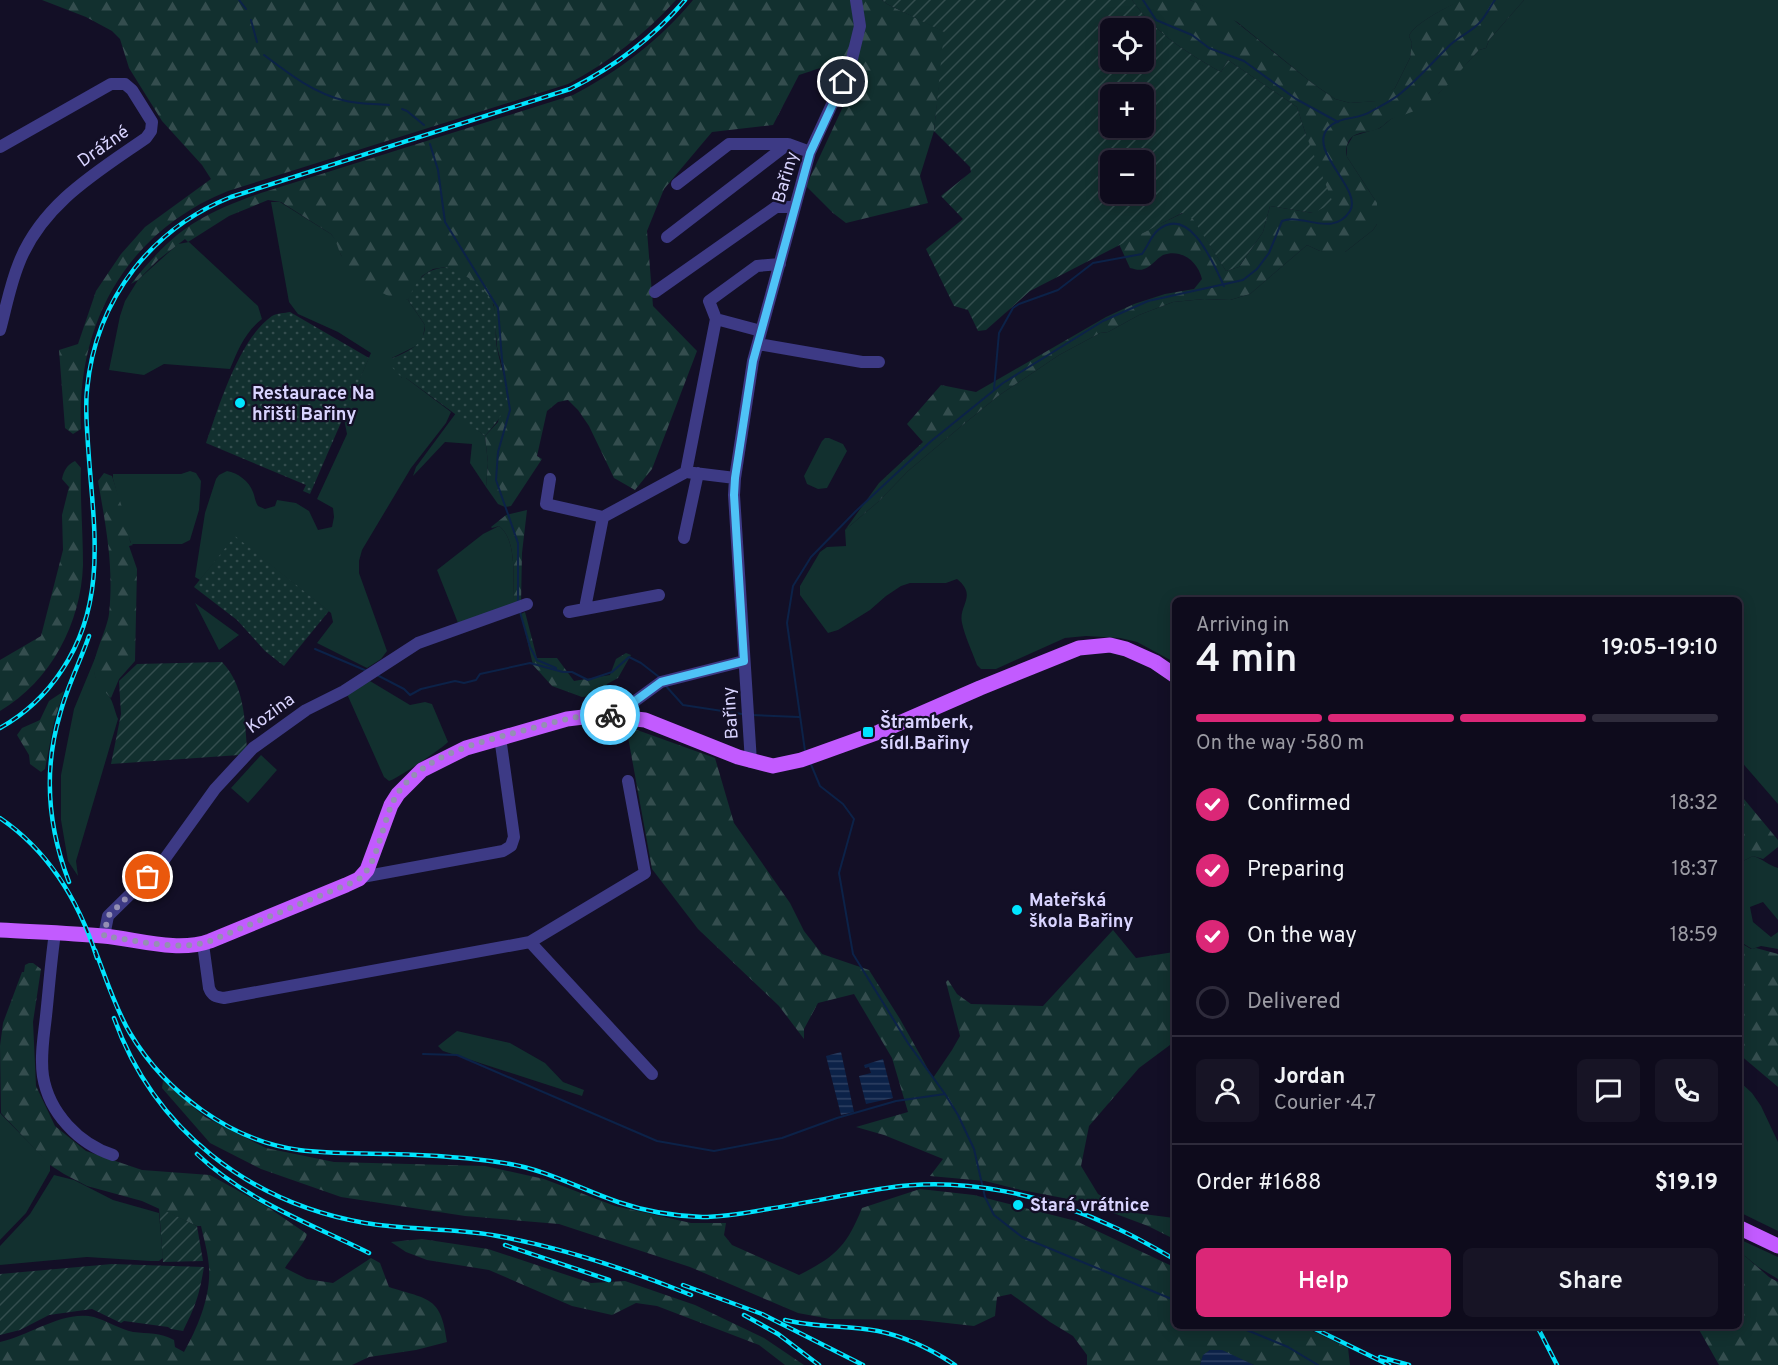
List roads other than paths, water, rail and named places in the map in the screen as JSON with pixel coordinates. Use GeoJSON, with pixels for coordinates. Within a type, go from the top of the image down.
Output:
{"type":"FeatureCollection","features":[{"type":"Feature","properties":{"kind":"main road"},"geometry":{"type":"LineString","coordinates":[[0,930],[96,936],[178,945],[203,944],[362,877],[373,858],[392,805],[407,784],[422,770],[466,748],[575,717],[616,715],[645,720],[751,762],[773,766],[808,758],[879,732],[1079,648],[1110,645],[1126,649],[1155,662],[1172,674]]}},
{"type":"Feature","properties":{"kind":"main road"},"geometry":{"type":"LineString","coordinates":[[1742,1229],[1778,1246]]}},
{"type":"Feature","properties":{"kind":"street","name":"Bařiny"},"geometry":{"type":"LineString","coordinates":[[751,762],[735,478],[746,401],[761,331],[810,153],[851,63],[860,26],[856,0]]}},
{"type":"Feature","properties":{"kind":"street","name":"Drážné"},"geometry":{"type":"LineString","coordinates":[[0,147],[111,84],[125,84],[132,90],[152,122],[152,131],[146,138],[84,182],[46,218],[19,262],[0,330]]}},
{"type":"Feature","properties":{"kind":"street"},"geometry":{"type":"LineString","coordinates":[[677,184],[729,144],[788,144],[810,153]]}},
{"type":"Feature","properties":{"kind":"street"},"geometry":{"type":"LineString","coordinates":[[667,237],[788,144]]}},
{"type":"Feature","properties":{"kind":"street"},"geometry":{"type":"LineString","coordinates":[[655,292],[776,207],[795,207]]}},
{"type":"Feature","properties":{"kind":"street"},"geometry":{"type":"LineString","coordinates":[[684,538],[716,319],[709,301],[757,266],[780,264]]}},
{"type":"Feature","properties":{"kind":"street"},"geometry":{"type":"LineString","coordinates":[[716,319],[761,331]]}},
{"type":"Feature","properties":{"kind":"street"},"geometry":{"type":"LineString","coordinates":[[758,344],[862,362],[879,362]]}},
{"type":"Feature","properties":{"kind":"street"},"geometry":{"type":"LineString","coordinates":[[550,478],[546,504],[603,517],[692,473],[735,478]]}},
{"type":"Feature","properties":{"kind":"street"},"geometry":{"type":"LineString","coordinates":[[585,608],[603,517]]}},
{"type":"Feature","properties":{"kind":"street"},"geometry":{"type":"LineString","coordinates":[[569,612],[659,595]]}},
{"type":"Feature","properties":{"kind":"street","name":"Kozina"},"geometry":{"type":"LineString","coordinates":[[96,936],[108,916],[160,864],[215,789],[253,748],[306,710],[344,691],[418,643],[527,604]]}},
{"type":"Feature","properties":{"kind":"street","name":"Bařiny"},"geometry":{"type":"LineString","coordinates":[[616,715],[661,682],[744,661]]}},
{"type":"Feature","properties":{"kind":"street"},"geometry":{"type":"LineString","coordinates":[[362,877],[503,851],[511,846],[514,837],[500,737]]}},
{"type":"Feature","properties":{"kind":"street"},"geometry":{"type":"LineString","coordinates":[[203,944],[208,987],[211,994],[224,998],[530,942],[645,873],[628,781]]}},
{"type":"Feature","properties":{"kind":"street"},"geometry":{"type":"LineString","coordinates":[[55,933],[43,1041],[45,1085],[57,1111],[73,1132],[93,1147],[113,1155]]}},
{"type":"Feature","properties":{"kind":"street"},"geometry":{"type":"LineString","coordinates":[[530,942],[652,1074]]}},
{"type":"Feature","properties":{"kind":"water"},"geometry":{"type":"Polygon","coordinates":[[[841,1052],[854,1112],[841,1115],[826,1056],[841,1052]]]}},
{"type":"Feature","properties":{"kind":"water"},"geometry":{"type":"Polygon","coordinates":[[[883,1059],[893,1098],[866,1104],[859,1076],[871,1073],[869,1067],[865,1068],[864,1065],[883,1059]]]}},
{"type":"Feature","properties":{"kind":"water"},"geometry":{"type":"Polygon","coordinates":[[[1210,1350],[1222,1350],[1254,1365],[1200,1365],[1203,1355],[1210,1350]]]}},
{"type":"Feature","properties":{"kind":"waterway"},"geometry":{"type":"LineString","coordinates":[[239,0],[246,9]]}},
{"type":"Feature","properties":{"kind":"waterway"},"geometry":{"type":"LineString","coordinates":[[1143,0],[1156,20],[1192,35],[1209,48],[1244,61],[1296,99],[1338,122]]}},
{"type":"Feature","properties":{"kind":"waterway"},"geometry":{"type":"LineString","coordinates":[[805,751],[787,623],[793,586],[811,557],[856,511],[930,442],[1003,383],[1103,321],[1148,301],[1243,280],[1257,269],[1269,253],[1282,221],[1290,219],[1327,224],[1343,219],[1350,211],[1352,202],[1349,192],[1324,148],[1323,137],[1328,128],[1337,122],[1365,114],[1397,96],[1450,45],[1479,23],[1495,0]]}},
{"type":"Feature","properties":{"kind":"waterway"},"geometry":{"type":"LineString","coordinates":[[251,20],[257,42]]}},
{"type":"Feature","properties":{"kind":"waterway"},"geometry":{"type":"LineString","coordinates":[[264,55],[293,76],[324,94],[351,102],[389,105]]}},
{"type":"Feature","properties":{"kind":"waterway"},"geometry":{"type":"LineString","coordinates":[[402,109],[424,125]]}},
{"type":"Feature","properties":{"kind":"waterway"},"geometry":{"type":"LineString","coordinates":[[430,144],[438,170],[445,222],[498,308],[502,360],[510,410],[498,452],[496,480],[518,543],[518,602]]}},
{"type":"Feature","properties":{"kind":"waterway"},"geometry":{"type":"LineString","coordinates":[[994,389],[999,333],[1013,308],[1058,290],[1093,263],[1142,254],[1156,232],[1170,224],[1180,225],[1199,240],[1224,286]]}},
{"type":"Feature","properties":{"kind":"waterway"},"geometry":{"type":"LineString","coordinates":[[520,612],[530,647],[537,660],[556,668]]}},
{"type":"Feature","properties":{"kind":"waterway"},"geometry":{"type":"LineString","coordinates":[[315,649],[367,671]]}},
{"type":"Feature","properties":{"kind":"waterway"},"geometry":{"type":"LineString","coordinates":[[564,672],[572,672],[588,680],[612,672],[629,657],[659,677]]}},
{"type":"Feature","properties":{"kind":"waterway"},"geometry":{"type":"LineString","coordinates":[[377,675],[404,689],[410,695],[421,689],[455,681],[464,683],[476,680],[480,674],[530,663],[563,672]]}},
{"type":"Feature","properties":{"kind":"waterway"},"geometry":{"type":"LineString","coordinates":[[665,685],[683,705],[742,714]]}},
{"type":"Feature","properties":{"kind":"waterway"},"geometry":{"type":"LineString","coordinates":[[751,715],[799,717]]}},
{"type":"Feature","properties":{"kind":"waterway"},"geometry":{"type":"LineString","coordinates":[[810,762],[820,786],[843,804],[854,819],[839,873],[853,954],[908,1043],[958,1115],[974,1149],[985,1197],[994,1215],[1022,1237],[1172,1299]]}},
{"type":"Feature","properties":{"kind":"waterway"},"geometry":{"type":"LineString","coordinates":[[423,1054],[457,1055],[657,1141],[714,1151],[782,1138],[837,1118],[896,1101],[945,1094]]}},
{"type":"Feature","properties":{"kind":"waterway"},"geometry":{"type":"LineString","coordinates":[[1244,1329],[1288,1347],[1318,1365]]}},
{"type":"Feature","properties":{"kind":"railway"},"geometry":{"type":"LineString","coordinates":[[0,728],[27,710],[56,679],[77,643],[87,616],[94,560],[86,418],[86,397],[92,357],[102,326],[116,296],[124,282],[154,246],[190,218],[231,197],[570,89],[632,51],[660,27],[685,0]]}},
{"type":"Feature","properties":{"kind":"railway"},"geometry":{"type":"LineString","coordinates":[[69,882],[52,820],[51,757],[63,704],[89,636]]}},
{"type":"Feature","properties":{"kind":"railway"},"geometry":{"type":"LineString","coordinates":[[0,818],[34,846],[60,879],[81,917],[97,958]]}},
{"type":"Feature","properties":{"kind":"railway"},"geometry":{"type":"LineString","coordinates":[[95,950],[115,1003],[130,1033],[162,1075],[181,1094],[225,1125],[274,1145],[333,1153],[433,1156],[504,1163],[548,1175],[628,1205],[691,1216],[710,1217],[735,1214],[872,1190],[916,1185],[974,1187],[1004,1191],[1062,1206],[1123,1231],[1172,1258]]}},
{"type":"Feature","properties":{"kind":"railway"},"geometry":{"type":"LineString","coordinates":[[114,1018],[132,1058],[154,1094],[181,1127],[211,1155],[246,1179],[283,1198],[323,1213],[365,1223],[492,1235],[543,1246],[618,1268],[691,1295]]}},
{"type":"Feature","properties":{"kind":"railway"},"geometry":{"type":"LineString","coordinates":[[197,1154],[236,1185],[257,1198],[369,1253]]}},
{"type":"Feature","properties":{"kind":"railway"},"geometry":{"type":"LineString","coordinates":[[505,1245],[609,1280]]}},
{"type":"Feature","properties":{"kind":"railway"},"geometry":{"type":"LineString","coordinates":[[683,1285],[762,1314],[863,1365]]}},
{"type":"Feature","properties":{"kind":"railway"},"geometry":{"type":"LineString","coordinates":[[744,1315],[778,1334],[819,1365]]}},
{"type":"Feature","properties":{"kind":"railway"},"geometry":{"type":"LineString","coordinates":[[785,1320],[866,1329],[889,1334],[918,1344],[955,1365]]}},
{"type":"Feature","properties":{"kind":"railway"},"geometry":{"type":"LineString","coordinates":[[1315,1329],[1389,1365]]}},
{"type":"Feature","properties":{"kind":"railway"},"geometry":{"type":"LineString","coordinates":[[1539,1329],[1557,1365]]}},
{"type":"Feature","properties":{"kind":"railway"},"geometry":{"type":"LineString","coordinates":[[1380,1357],[1409,1365]]}},
{"type":"Feature","properties":{"kind":"place","name":"Restaurace Na hřišti Bařiny"},"geometry":{"type":"Point","coordinates":[240,403]}},
{"type":"Feature","properties":{"kind":"place","name":"Štramberk, sídl.Bařiny"},"geometry":{"type":"Point","coordinates":[868,732]}},
{"type":"Feature","properties":{"kind":"place","name":"Mateřská škola Bařiny"},"geometry":{"type":"Point","coordinates":[1017,910]}},
{"type":"Feature","properties":{"kind":"place","name":"Stará vrátnice"},"geometry":{"type":"Point","coordinates":[1018,1205]}}]}
